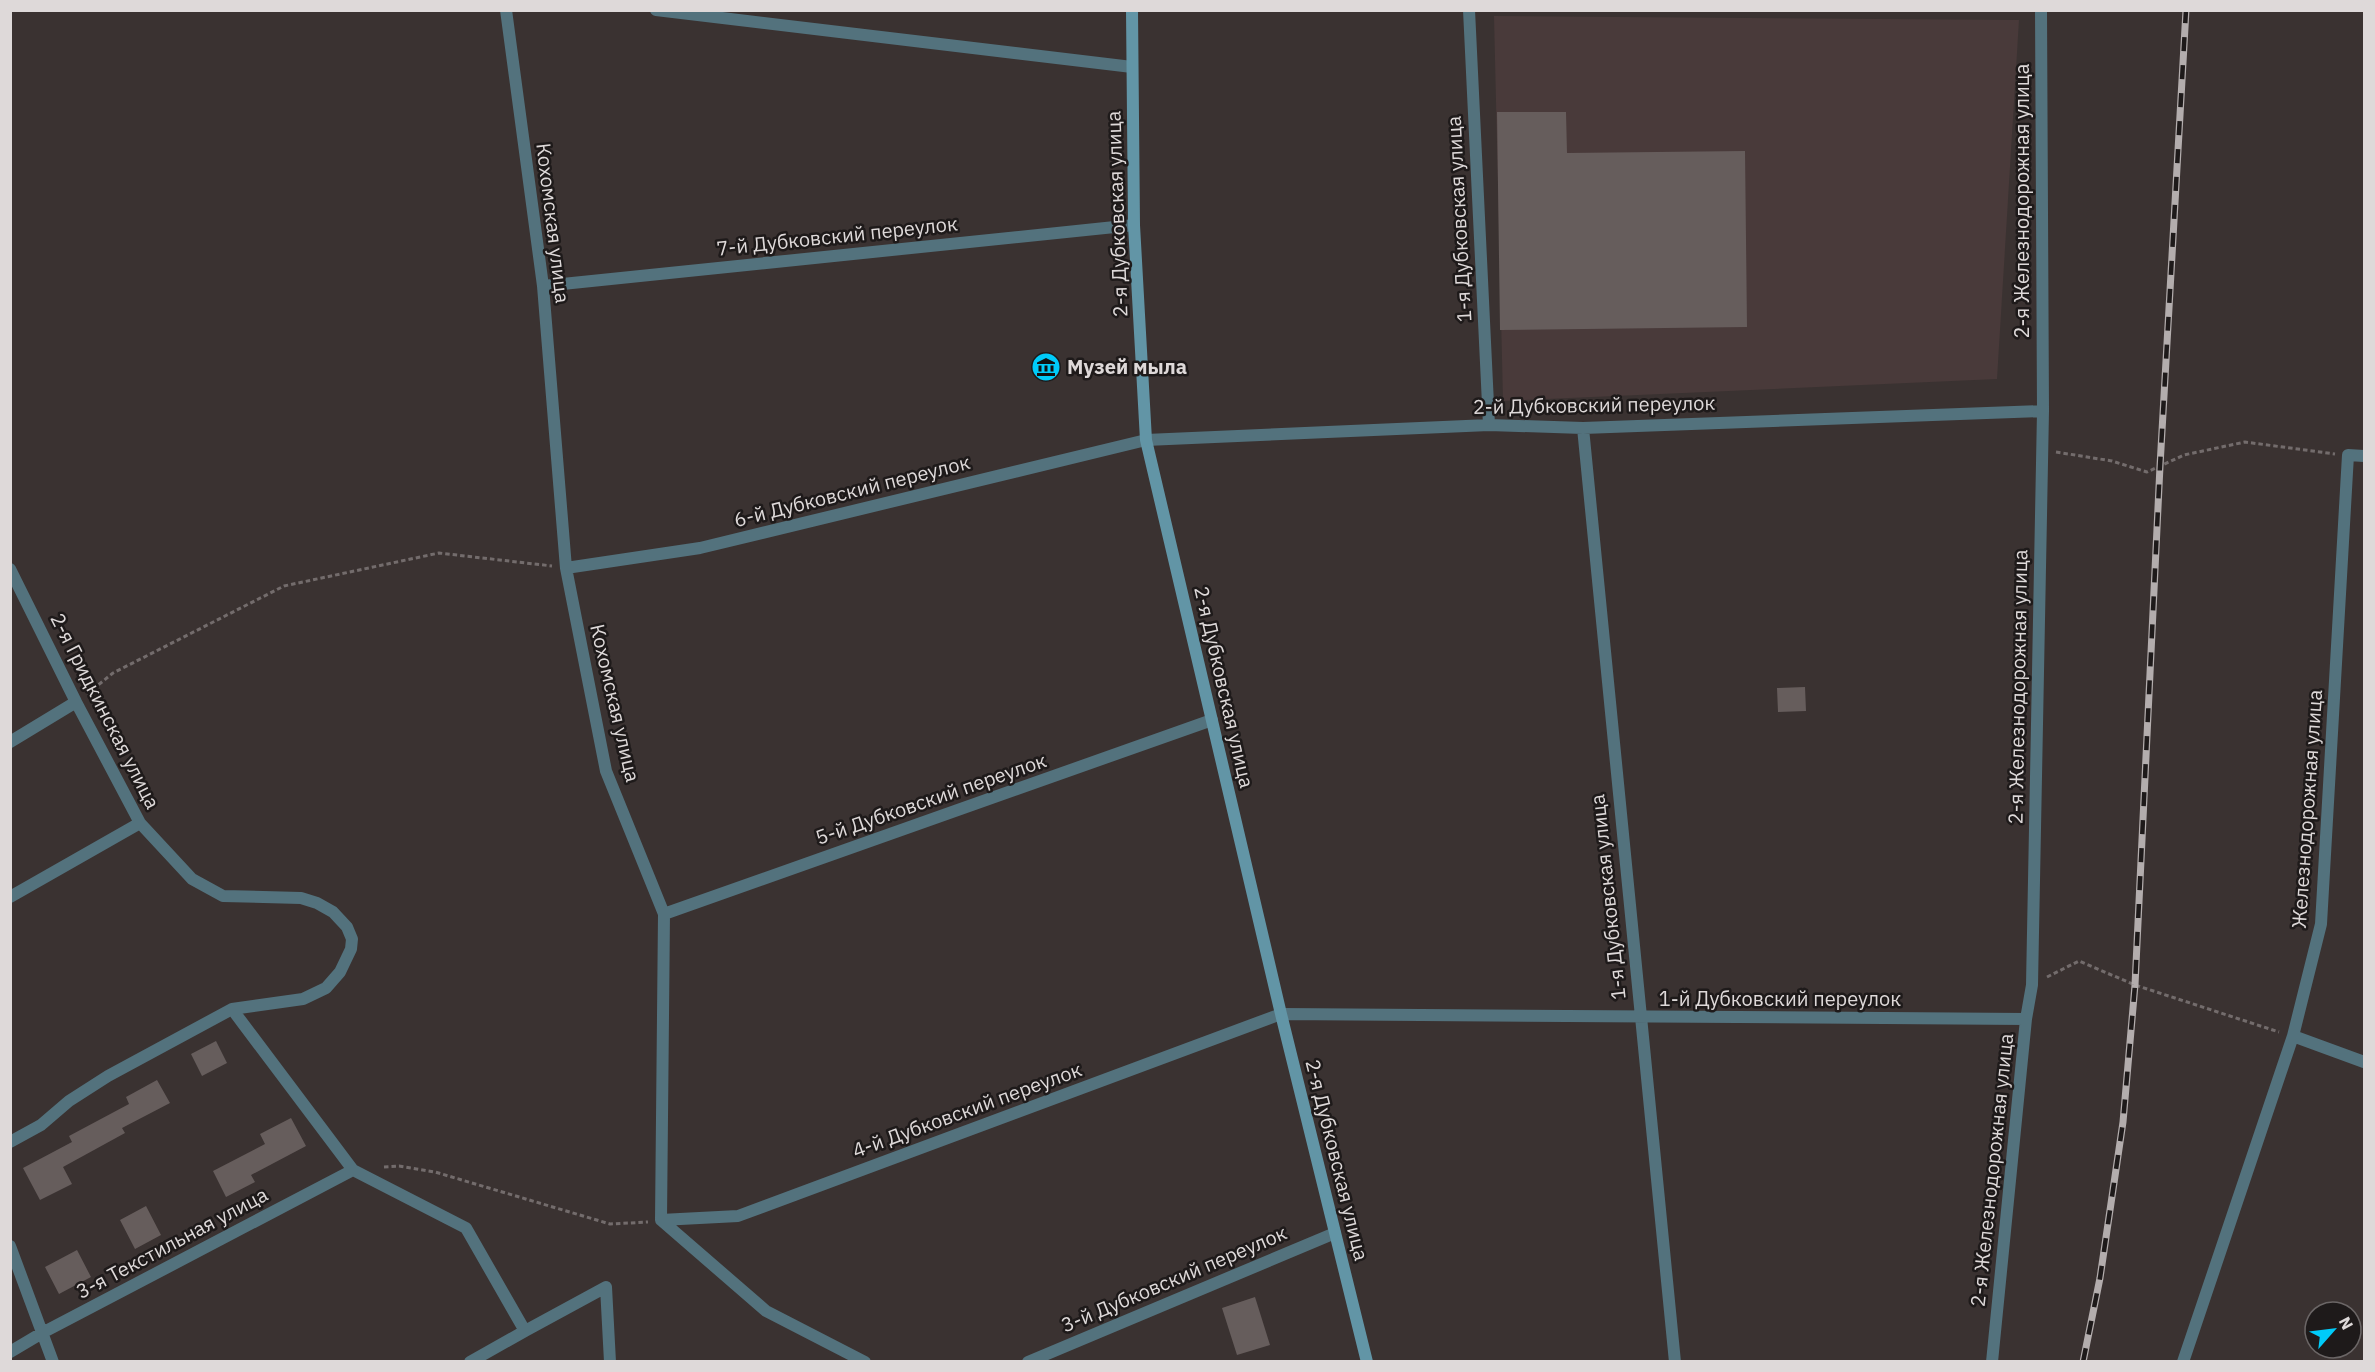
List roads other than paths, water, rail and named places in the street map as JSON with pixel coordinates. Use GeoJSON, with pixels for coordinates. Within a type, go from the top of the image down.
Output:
{"type":"FeatureCollection","features":[{"type":"Feature","properties":{"kind":"main road","name":"2-я Дубковская улица"},"geometry":{"type":"LineString","coordinates":[[1132,10],[1134,225],[1146,440],[1281,1014],[1367,1362]]}},
{"type":"Feature","properties":{"kind":"street","name":"Кохомская улица"},"geometry":{"type":"LineString","coordinates":[[506,10],[543,286],[566,568],[606,771],[664,914],[661,1220]]}},
{"type":"Feature","properties":{"kind":"street"},"geometry":{"type":"LineString","coordinates":[[656,10],[1132,67]]}},
{"type":"Feature","properties":{"kind":"street","name":"1-я Дубковская улица"},"geometry":{"type":"LineString","coordinates":[[1469,10],[1489,425]]}},
{"type":"Feature","properties":{"kind":"street","name":"2-я Железнодорожная улица"},"geometry":{"type":"LineString","coordinates":[[1992,1362],[2026,1019],[2032,985],[2043,411],[2041,10]]}},
{"type":"Feature","properties":{"kind":"street","name":"7-й Дубковский переулок"},"geometry":{"type":"LineString","coordinates":[[543,286],[1134,225]]}},
{"type":"Feature","properties":{"kind":"street","name":"2-й Дубковский переулок"},"geometry":{"type":"LineString","coordinates":[[1146,440],[1489,425],[1583,428],[2043,411]]}},
{"type":"Feature","properties":{"kind":"street","name":"1-я Дубковская улица"},"geometry":{"type":"LineString","coordinates":[[1583,428],[1675,1362]]}},
{"type":"Feature","properties":{"kind":"street","name":"6-й Дубковский переулок"},"geometry":{"type":"LineString","coordinates":[[566,568],[700,548],[1146,440]]}},
{"type":"Feature","properties":{"kind":"street","name":"Железнодорожная улица"},"geometry":{"type":"LineString","coordinates":[[2183,1362],[2293,1036],[2321,924],[2348,455],[2364,456]]}},
{"type":"Feature","properties":{"kind":"street","name":"2-я Гридкинская улица"},"geometry":{"type":"LineString","coordinates":[[10,569],[76,702],[140,823],[192,879],[223,896],[301,898],[333,912],[347,927],[352,939],[351,949],[340,972],[326,988],[303,999],[232,1009]]}},
{"type":"Feature","properties":{"kind":"street"},"geometry":{"type":"LineString","coordinates":[[10,741],[76,702]]}},
{"type":"Feature","properties":{"kind":"street","name":"5-й Дубковский переулок"},"geometry":{"type":"LineString","coordinates":[[664,914],[1212,720]]}},
{"type":"Feature","properties":{"kind":"street"},"geometry":{"type":"LineString","coordinates":[[10,897],[140,823]]}},
{"type":"Feature","properties":{"kind":"street"},"geometry":{"type":"LineString","coordinates":[[10,1142],[41,1125],[69,1101],[108,1076],[232,1009],[353,1170],[466,1228],[525,1331]]}},
{"type":"Feature","properties":{"kind":"street","name":"1-й Дубковский переулок"},"geometry":{"type":"LineString","coordinates":[[1281,1014],[2026,1019]]}},
{"type":"Feature","properties":{"kind":"street","name":"4-й Дубковский переулок"},"geometry":{"type":"LineString","coordinates":[[661,1220],[738,1216],[1281,1014]]}},
{"type":"Feature","properties":{"kind":"street"},"geometry":{"type":"LineString","coordinates":[[2293,1036],[2364,1062]]}},
{"type":"Feature","properties":{"kind":"street","name":"3-я Текстильная улица"},"geometry":{"type":"LineString","coordinates":[[10,1352],[42,1332],[353,1170]]}},
{"type":"Feature","properties":{"kind":"street"},"geometry":{"type":"LineString","coordinates":[[661,1220],[766,1311],[865,1362]]}},
{"type":"Feature","properties":{"kind":"street","name":"3-й Дубковский переулок"},"geometry":{"type":"LineString","coordinates":[[1028,1362],[1335,1233]]}},
{"type":"Feature","properties":{"kind":"street"},"geometry":{"type":"LineString","coordinates":[[10,1246],[53,1362]]}},
{"type":"Feature","properties":{"kind":"street"},"geometry":{"type":"LineString","coordinates":[[470,1362],[606,1287],[610,1362]]}},
{"type":"Feature","properties":{"kind":"railway"},"geometry":{"type":"LineString","coordinates":[[2083,1362],[2100,1278],[2123,1122],[2135,985],[2160,466],[2186,10]]}},
{"type":"Feature","properties":{"kind":"place","name":"Музей мыла"},"geometry":{"type":"Point","coordinates":[1046,367]}}]}
